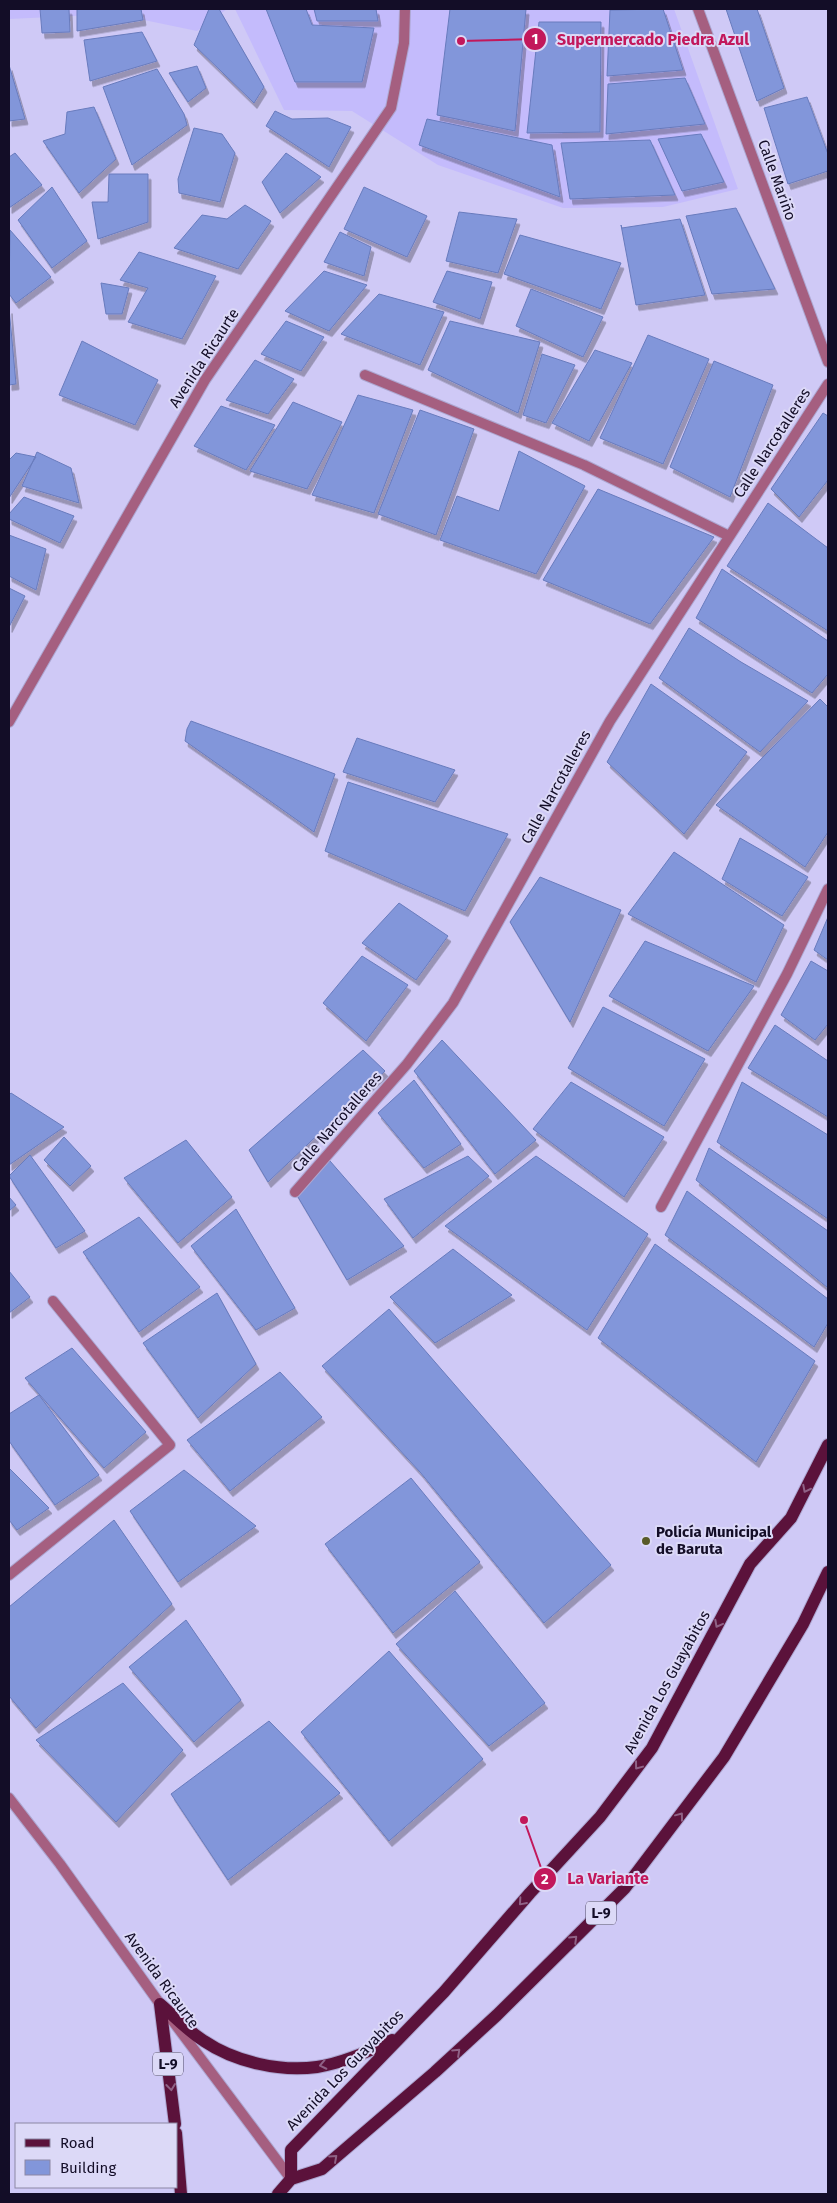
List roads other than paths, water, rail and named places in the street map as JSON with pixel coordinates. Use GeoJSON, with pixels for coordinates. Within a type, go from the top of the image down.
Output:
{"type":"FeatureCollection","features":[{"type":"Feature","properties":{"kind":"main road","name":"Avenida Los Guayabitos"},"geometry":{"type":"LineString","coordinates":[[291,2179],[291,2150],[444,1992],[530,1893],[600,1817],[652,1748],[750,1564],[791,1518],[828,1445]]}},
{"type":"Feature","properties":{"kind":"main road","name":"L-9"},"geometry":{"type":"LineString","coordinates":[[291,2179],[322,2169],[435,2072],[504,2008],[625,1888],[724,1757],[804,1624],[828,1572]]}},
{"type":"Feature","properties":{"kind":"main road"},"geometry":{"type":"LineString","coordinates":[[160,2004],[204,2041],[227,2054],[271,2066],[317,2067],[342,2061],[371,2050],[401,2035]]}},
{"type":"Feature","properties":{"kind":"main road","name":"L-9"},"geometry":{"type":"LineString","coordinates":[[160,2004],[175,2123]]}},
{"type":"Feature","properties":{"kind":"main road"},"geometry":{"type":"LineString","coordinates":[[178,2157],[181,2194]]}},
{"type":"Feature","properties":{"kind":"main road"},"geometry":{"type":"LineString","coordinates":[[278,2194],[291,2179]]}},
{"type":"Feature","properties":{"kind":"street","name":"Avenida Ricaurte"},"geometry":{"type":"LineString","coordinates":[[9,722],[205,380],[391,108],[404,43],[405,9]]}},
{"type":"Feature","properties":{"kind":"street","name":"Calle Mariño"},"geometry":{"type":"LineString","coordinates":[[698,9],[828,362]]}},
{"type":"Feature","properties":{"kind":"street"},"geometry":{"type":"LineString","coordinates":[[365,376],[584,465],[729,536]]}},
{"type":"Feature","properties":{"kind":"street","name":"Calle Narcotalleres"},"geometry":{"type":"LineString","coordinates":[[295,1192],[407,1064],[453,1003],[610,721],[828,384]]}},
{"type":"Feature","properties":{"kind":"street"},"geometry":{"type":"LineString","coordinates":[[661,1208],[787,974],[828,889]]}},
{"type":"Feature","properties":{"kind":"street"},"geometry":{"type":"LineString","coordinates":[[9,1575],[170,1445],[53,1301]]}},
{"type":"Feature","properties":{"kind":"street","name":"Avenida Ricaurte"},"geometry":{"type":"LineString","coordinates":[[9,1798],[60,1864],[160,2004],[291,2179]]}},
{"type":"Feature","properties":{"kind":"place","name":"Supermercado Piedra Azul"},"geometry":{"type":"Point","coordinates":[461,41]}},
{"type":"Feature","properties":{"kind":"place","name":"Policía Municipal de Baruta"},"geometry":{"type":"Point","coordinates":[646,1541]}},
{"type":"Feature","properties":{"kind":"place","name":"La Variante"},"geometry":{"type":"Point","coordinates":[524,1820]}}]}
